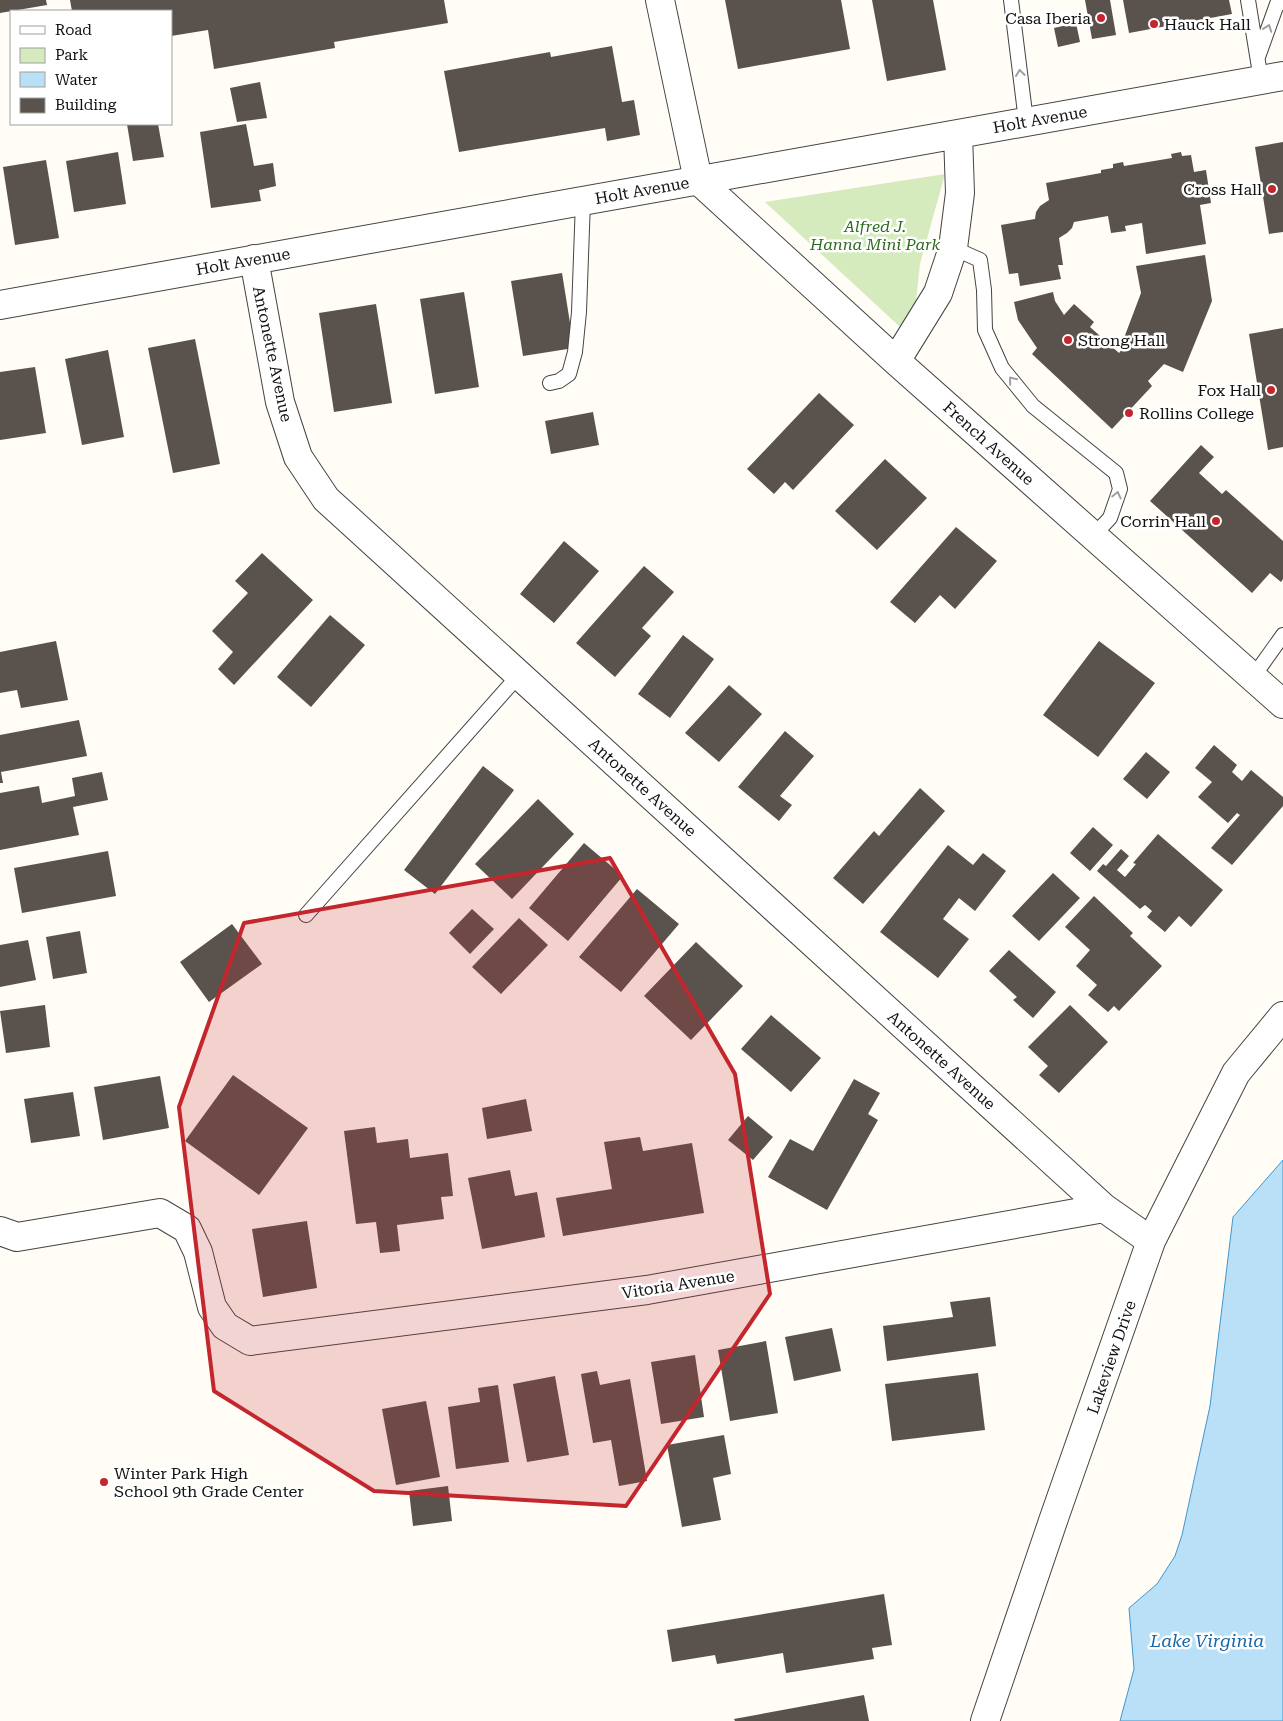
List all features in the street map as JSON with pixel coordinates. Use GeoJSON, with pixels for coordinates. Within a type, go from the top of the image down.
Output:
{"type":"FeatureCollection","features":[{"type":"Feature","properties":{"kind":"street"},"geometry":{"type":"LineString","coordinates":[[660,0],[698,180]]}},
{"type":"Feature","properties":{"kind":"street","name":"Holt Avenue"},"geometry":{"type":"LineString","coordinates":[[0,304],[1026,122],[1267,71]]}},
{"type":"Feature","properties":{"kind":"street"},"geometry":{"type":"LineString","coordinates":[[896,361],[938,293],[953,248],[960,193],[958,134]]}},
{"type":"Feature","properties":{"kind":"street","name":"French Avenue"},"geometry":{"type":"LineString","coordinates":[[698,180],[896,361],[1283,704]]}},
{"type":"Feature","properties":{"kind":"street","name":"Antonette Avenue"},"geometry":{"type":"LineString","coordinates":[[254,259],[280,402],[298,457],[326,499],[1104,1208],[1151,1241]]}},
{"type":"Feature","properties":{"kind":"street","name":"Lakeview Drive"},"geometry":{"type":"LineString","coordinates":[[985,1721],[1151,1241],[1236,1073],[1283,1016]]}},
{"type":"Feature","properties":{"kind":"street","name":"Vitoria Avenue"},"geometry":{"type":"LineString","coordinates":[[0,1231],[17,1236],[160,1213],[187,1228],[198,1252],[212,1306],[225,1326],[250,1341],[647,1290],[1104,1208]]}},
{"type":"Feature","properties":{"kind":"lane"},"geometry":{"type":"LineString","coordinates":[[1011,0],[1026,122]]}},
{"type":"Feature","properties":{"kind":"lane"},"geometry":{"type":"LineString","coordinates":[[1248,0],[1267,71]]}},
{"type":"Feature","properties":{"kind":"lane"},"geometry":{"type":"LineString","coordinates":[[1267,71],[1277,4],[1283,3]]}},
{"type":"Feature","properties":{"kind":"lane"},"geometry":{"type":"LineString","coordinates":[[550,383],[559,381],[569,374],[575,352],[582,259],[583,201]]}},
{"type":"Feature","properties":{"kind":"lane"},"geometry":{"type":"LineString","coordinates":[[953,248],[980,260],[984,290],[985,330],[1002,368],[1033,406],[1116,473],[1120,489],[1110,518],[1093,536]]}},
{"type":"Feature","properties":{"kind":"lane"},"geometry":{"type":"LineString","coordinates":[[1253,677],[1283,636]]}},
{"type":"Feature","properties":{"kind":"lane"},"geometry":{"type":"LineString","coordinates":[[306,914],[519,675]]}},
{"type":"Feature","properties":{"kind":"highlighted area"},"geometry":{"type":"Polygon","coordinates":[[[610,858],[735,1074],[770,1294],[626,1506],[374,1491],[214,1391],[179,1107],[244,923],[610,858]]]}},
{"type":"Feature","properties":{"kind":"green space","name":"Alfred J. Hanna Mini Park"},"geometry":{"type":"Polygon","coordinates":[[[945,174],[920,264],[912,338],[765,202],[945,174]]]}},
{"type":"Feature","properties":{"kind":"water","name":"Lake Virginia"},"geometry":{"type":"Polygon","coordinates":[[[1283,1160],[1283,1721],[1120,1721],[1134,1669],[1129,1608],[1157,1584],[1175,1556],[1182,1535],[1210,1406],[1233,1217],[1283,1160]]]}},
{"type":"Feature","properties":{"kind":"building"},"geometry":{"type":"Polygon","coordinates":[[[0,0],[46,0],[47,5],[0,13],[0,0]]]}},
{"type":"Feature","properties":{"kind":"building"},"geometry":{"type":"Polygon","coordinates":[[[70,0],[444,0],[448,23],[334,42],[335,48],[214,69],[208,30],[172,36],[172,10],[72,10],[70,0]]]}},
{"type":"Feature","properties":{"kind":"building"},"geometry":{"type":"Polygon","coordinates":[[[725,0],[841,0],[850,49],[738,69],[725,0]]]}},
{"type":"Feature","properties":{"kind":"building"},"geometry":{"type":"Polygon","coordinates":[[[872,0],[933,0],[946,70],[887,81],[872,0]]]}},
{"type":"Feature","properties":{"kind":"building","name":"Casa Iberia"},"geometry":{"type":"Polygon","coordinates":[[[1085,0],[1110,0],[1116,35],[1092,39],[1085,0]]]}},
{"type":"Feature","properties":{"kind":"building","name":"Hauck Hall"},"geometry":{"type":"Polygon","coordinates":[[[1123,0],[1229,0],[1232,14],[1129,33],[1123,0]]]}},
{"type":"Feature","properties":{"kind":"building"},"geometry":{"type":"Polygon","coordinates":[[[1076,23],[1080,42],[1058,47],[1054,28],[1076,23]]]}},
{"type":"Feature","properties":{"kind":"building"},"geometry":{"type":"Polygon","coordinates":[[[612,46],[622,102],[634,100],[640,135],[607,141],[605,128],[459,152],[444,71],[550,52],[551,57],[612,46]]]}},
{"type":"Feature","properties":{"kind":"building"},"geometry":{"type":"Polygon","coordinates":[[[260,82],[267,118],[237,122],[230,88],[260,82]]]}},
{"type":"Feature","properties":{"kind":"building"},"geometry":{"type":"Polygon","coordinates":[[[246,124],[254,166],[273,163],[276,186],[259,190],[261,201],[211,208],[200,132],[246,124]]]}},
{"type":"Feature","properties":{"kind":"building"},"geometry":{"type":"Polygon","coordinates":[[[127,125],[158,125],[164,157],[133,161],[127,125]]]}},
{"type":"Feature","properties":{"kind":"building","name":"Cross Hall"},"geometry":{"type":"Polygon","coordinates":[[[1283,142],[1283,232],[1269,234],[1255,147],[1283,142]]]}},
{"type":"Feature","properties":{"kind":"building"},"geometry":{"type":"Polygon","coordinates":[[[118,152],[126,204],[74,212],[66,161],[118,152]]]}},
{"type":"Feature","properties":{"kind":"building"},"geometry":{"type":"Polygon","coordinates":[[[1181,152],[1182,156],[1191,155],[1194,172],[1206,170],[1211,203],[1200,205],[1206,244],[1146,254],[1142,223],[1125,226],[1126,231],[1111,233],[1108,216],[1074,222],[1072,228],[1059,238],[1063,265],[1058,265],[1061,279],[1020,286],[1018,273],[1009,274],[1001,225],[1035,219],[1036,212],[1040,206],[1049,200],[1046,183],[1101,173],[1101,170],[1113,168],[1113,164],[1123,162],[1124,166],[1172,158],[1171,154],[1181,152]]]}},
{"type":"Feature","properties":{"kind":"building"},"geometry":{"type":"Polygon","coordinates":[[[46,160],[59,238],[15,245],[3,167],[46,160]]]}},
{"type":"Feature","properties":{"kind":"building","name":"Strong Hall"},"geometry":{"type":"Polygon","coordinates":[[[1205,255],[1212,301],[1183,372],[1164,364],[1148,381],[1152,386],[1112,429],[1032,354],[1037,348],[1018,320],[1014,302],[1053,292],[1055,301],[1064,315],[1074,304],[1094,322],[1090,327],[1119,353],[1128,342],[1124,338],[1141,293],[1136,266],[1205,255]]]}},
{"type":"Feature","properties":{"kind":"building"},"geometry":{"type":"Polygon","coordinates":[[[562,273],[574,348],[523,356],[511,281],[562,273]]]}},
{"type":"Feature","properties":{"kind":"building"},"geometry":{"type":"Polygon","coordinates":[[[464,292],[479,387],[435,394],[420,299],[464,292]]]}},
{"type":"Feature","properties":{"kind":"building"},"geometry":{"type":"Polygon","coordinates":[[[376,304],[392,403],[334,412],[319,313],[376,304]]]}},
{"type":"Feature","properties":{"kind":"building","name":"Fox Hall"},"geometry":{"type":"Polygon","coordinates":[[[1283,328],[1283,447],[1268,450],[1249,334],[1283,328]]]}},
{"type":"Feature","properties":{"kind":"building"},"geometry":{"type":"Polygon","coordinates":[[[195,339],[220,464],[173,473],[148,348],[195,339]]]}},
{"type":"Feature","properties":{"kind":"building"},"geometry":{"type":"Polygon","coordinates":[[[108,350],[124,437],[82,445],[65,359],[108,350]]]}},
{"type":"Feature","properties":{"kind":"building"},"geometry":{"type":"Polygon","coordinates":[[[35,367],[46,433],[0,440],[0,372],[35,367]]]}},
{"type":"Feature","properties":{"kind":"building"},"geometry":{"type":"Polygon","coordinates":[[[819,393],[854,425],[793,490],[785,482],[774,494],[747,469],[819,393]]]}},
{"type":"Feature","properties":{"kind":"building"},"geometry":{"type":"Polygon","coordinates":[[[593,412],[599,445],[551,454],[545,421],[593,412]]]}},
{"type":"Feature","properties":{"kind":"building","name":"Corrin Hall"},"geometry":{"type":"Polygon","coordinates":[[[1201,445],[1214,457],[1199,473],[1222,494],[1226,490],[1283,541],[1283,579],[1281,582],[1270,573],[1252,593],[1150,501],[1201,445]]]}},
{"type":"Feature","properties":{"kind":"building"},"geometry":{"type":"Polygon","coordinates":[[[885,459],[927,498],[877,550],[835,511],[885,459]]]}},
{"type":"Feature","properties":{"kind":"building"},"geometry":{"type":"Polygon","coordinates":[[[956,527],[997,561],[955,609],[940,595],[915,623],[890,602],[956,527]]]}},
{"type":"Feature","properties":{"kind":"building"},"geometry":{"type":"Polygon","coordinates":[[[564,541],[599,571],[554,623],[520,594],[564,541]]]}},
{"type":"Feature","properties":{"kind":"building"},"geometry":{"type":"Polygon","coordinates":[[[262,553],[313,600],[234,685],[218,669],[233,652],[212,631],[248,593],[235,581],[262,553]]]}},
{"type":"Feature","properties":{"kind":"building"},"geometry":{"type":"Polygon","coordinates":[[[644,566],[674,592],[642,628],[651,636],[615,677],[576,643],[644,566]]]}},
{"type":"Feature","properties":{"kind":"building"},"geometry":{"type":"Polygon","coordinates":[[[330,615],[365,645],[311,707],[277,677],[330,615]]]}},
{"type":"Feature","properties":{"kind":"building"},"geometry":{"type":"Polygon","coordinates":[[[683,635],[714,659],[670,718],[638,694],[683,635]]]}},
{"type":"Feature","properties":{"kind":"building"},"geometry":{"type":"Polygon","coordinates":[[[56,641],[68,700],[21,708],[17,690],[0,693],[0,652],[56,641]]]}},
{"type":"Feature","properties":{"kind":"building"},"geometry":{"type":"Polygon","coordinates":[[[1099,641],[1155,683],[1098,757],[1043,715],[1099,641]]]}},
{"type":"Feature","properties":{"kind":"building"},"geometry":{"type":"Polygon","coordinates":[[[729,685],[762,714],[719,762],[685,733],[729,685]]]}},
{"type":"Feature","properties":{"kind":"building"},"geometry":{"type":"Polygon","coordinates":[[[79,720],[87,756],[1,772],[3,783],[0,783],[0,735],[79,720]]]}},
{"type":"Feature","properties":{"kind":"building"},"geometry":{"type":"Polygon","coordinates":[[[785,731],[814,756],[780,796],[792,805],[779,821],[738,787],[785,731]]]}},
{"type":"Feature","properties":{"kind":"building"},"geometry":{"type":"Polygon","coordinates":[[[1214,745],[1237,765],[1232,772],[1242,781],[1251,770],[1283,797],[1283,806],[1232,865],[1211,848],[1240,815],[1237,813],[1228,823],[1198,797],[1212,782],[1195,768],[1214,745]]]}},
{"type":"Feature","properties":{"kind":"building"},"geometry":{"type":"Polygon","coordinates":[[[1146,752],[1170,772],[1147,799],[1123,779],[1146,752]]]}},
{"type":"Feature","properties":{"kind":"building"},"geometry":{"type":"Polygon","coordinates":[[[483,766],[514,790],[435,894],[404,870],[483,766]]]}},
{"type":"Feature","properties":{"kind":"building"},"geometry":{"type":"Polygon","coordinates":[[[102,772],[108,800],[73,807],[79,835],[0,850],[0,793],[39,786],[42,803],[75,796],[72,778],[102,772]]]}},
{"type":"Feature","properties":{"kind":"building"},"geometry":{"type":"Polygon","coordinates":[[[920,788],[945,811],[863,904],[833,878],[874,831],[879,836],[920,788]]]}},
{"type":"Feature","properties":{"kind":"building"},"geometry":{"type":"Polygon","coordinates":[[[538,799],[574,834],[512,899],[475,864],[538,799]]]}},
{"type":"Feature","properties":{"kind":"building"},"geometry":{"type":"Polygon","coordinates":[[[1093,827],[1113,845],[1090,871],[1070,853],[1093,827]]]}},
{"type":"Feature","properties":{"kind":"building"},"geometry":{"type":"Polygon","coordinates":[[[1158,834],[1223,890],[1191,927],[1179,916],[1165,932],[1147,917],[1152,911],[1145,905],[1140,909],[1097,871],[1103,864],[1106,866],[1121,849],[1129,856],[1117,870],[1125,877],[1136,864],[1133,863],[1158,834]]]}},
{"type":"Feature","properties":{"kind":"building"},"geometry":{"type":"Polygon","coordinates":[[[584,843],[623,876],[568,941],[529,908],[584,843]]]}},
{"type":"Feature","properties":{"kind":"building"},"geometry":{"type":"Polygon","coordinates":[[[948,845],[973,865],[983,853],[1006,871],[975,911],[959,898],[943,919],[969,939],[938,978],[880,932],[948,845]]]}},
{"type":"Feature","properties":{"kind":"building"},"geometry":{"type":"Polygon","coordinates":[[[108,851],[116,896],[22,913],[14,868],[108,851]]]}},
{"type":"Feature","properties":{"kind":"building"},"geometry":{"type":"Polygon","coordinates":[[[1053,873],[1080,898],[1039,941],[1012,916],[1053,873]]]}},
{"type":"Feature","properties":{"kind":"building"},"geometry":{"type":"Polygon","coordinates":[[[637,889],[679,924],[621,992],[579,957],[637,889]]]}},
{"type":"Feature","properties":{"kind":"building"},"geometry":{"type":"Polygon","coordinates":[[[1094,896],[1133,933],[1130,936],[1162,966],[1119,1011],[1114,1006],[1108,1012],[1088,995],[1097,985],[1076,966],[1090,950],[1065,927],[1094,896]]]}},
{"type":"Feature","properties":{"kind":"building"},"geometry":{"type":"Polygon","coordinates":[[[472,909],[494,929],[470,954],[449,933],[472,909]]]}},
{"type":"Feature","properties":{"kind":"building"},"geometry":{"type":"Polygon","coordinates":[[[519,918],[548,945],[501,994],[472,967],[519,918]]]}},
{"type":"Feature","properties":{"kind":"building"},"geometry":{"type":"Polygon","coordinates":[[[232,924],[262,964],[209,1002],[180,962],[232,924]]]}},
{"type":"Feature","properties":{"kind":"building"},"geometry":{"type":"Polygon","coordinates":[[[80,931],[87,973],[53,979],[46,937],[80,931]]]}},
{"type":"Feature","properties":{"kind":"building"},"geometry":{"type":"Polygon","coordinates":[[[28,940],[36,980],[0,987],[0,945],[28,940]]]}},
{"type":"Feature","properties":{"kind":"building"},"geometry":{"type":"Polygon","coordinates":[[[696,942],[743,986],[691,1040],[644,996],[696,942]]]}},
{"type":"Feature","properties":{"kind":"building"},"geometry":{"type":"Polygon","coordinates":[[[1009,950],[1056,992],[1033,1018],[1013,1000],[1017,997],[989,971],[1009,950]]]}},
{"type":"Feature","properties":{"kind":"building"},"geometry":{"type":"Polygon","coordinates":[[[45,1005],[50,1047],[6,1053],[0,1011],[45,1005]]]}},
{"type":"Feature","properties":{"kind":"building"},"geometry":{"type":"Polygon","coordinates":[[[1070,1005],[1108,1042],[1059,1093],[1039,1075],[1048,1066],[1028,1047],[1070,1005]]]}},
{"type":"Feature","properties":{"kind":"building"},"geometry":{"type":"Polygon","coordinates":[[[771,1015],[821,1058],[791,1092],[741,1049],[771,1015]]]}},
{"type":"Feature","properties":{"kind":"building"},"geometry":{"type":"Polygon","coordinates":[[[233,1075],[308,1128],[259,1195],[185,1141],[233,1075]]]}},
{"type":"Feature","properties":{"kind":"building"},"geometry":{"type":"Polygon","coordinates":[[[160,1076],[169,1128],[103,1140],[94,1087],[160,1076]]]}},
{"type":"Feature","properties":{"kind":"building"},"geometry":{"type":"Polygon","coordinates":[[[854,1079],[880,1093],[868,1114],[878,1120],[827,1210],[768,1177],[790,1139],[813,1151],[854,1079]]]}},
{"type":"Feature","properties":{"kind":"building"},"geometry":{"type":"Polygon","coordinates":[[[73,1092],[80,1136],[31,1143],[24,1099],[73,1092]]]}},
{"type":"Feature","properties":{"kind":"building"},"geometry":{"type":"Polygon","coordinates":[[[526,1099],[532,1131],[487,1139],[482,1108],[526,1099]]]}},
{"type":"Feature","properties":{"kind":"building"},"geometry":{"type":"Polygon","coordinates":[[[748,1116],[773,1137],[753,1160],[728,1140],[748,1116]]]}},
{"type":"Feature","properties":{"kind":"building"},"geometry":{"type":"Polygon","coordinates":[[[375,1127],[377,1143],[408,1139],[410,1158],[448,1153],[453,1196],[441,1197],[444,1219],[397,1225],[400,1251],[380,1253],[376,1222],[356,1224],[344,1131],[375,1127]]]}},
{"type":"Feature","properties":{"kind":"building"},"geometry":{"type":"Polygon","coordinates":[[[640,1137],[643,1151],[692,1143],[704,1213],[563,1236],[556,1198],[612,1189],[604,1142],[640,1137]]]}},
{"type":"Feature","properties":{"kind":"building"},"geometry":{"type":"Polygon","coordinates":[[[510,1170],[515,1196],[537,1192],[545,1237],[482,1249],[468,1178],[510,1170]]]}},
{"type":"Feature","properties":{"kind":"building"},"geometry":{"type":"Polygon","coordinates":[[[307,1221],[317,1288],[263,1297],[252,1229],[307,1221]]]}},
{"type":"Feature","properties":{"kind":"building"},"geometry":{"type":"Polygon","coordinates":[[[990,1297],[996,1346],[887,1361],[883,1326],[953,1317],[950,1302],[990,1297]]]}},
{"type":"Feature","properties":{"kind":"building"},"geometry":{"type":"Polygon","coordinates":[[[832,1328],[841,1371],[794,1381],[785,1337],[832,1328]]]}},
{"type":"Feature","properties":{"kind":"building"},"geometry":{"type":"Polygon","coordinates":[[[766,1341],[778,1413],[730,1421],[718,1350],[766,1341]]]}},
{"type":"Feature","properties":{"kind":"building"},"geometry":{"type":"Polygon","coordinates":[[[695,1355],[704,1417],[661,1424],[651,1362],[695,1355]]]}},
{"type":"Feature","properties":{"kind":"building"},"geometry":{"type":"Polygon","coordinates":[[[597,1371],[600,1385],[630,1379],[647,1481],[619,1486],[611,1440],[593,1443],[581,1374],[597,1371]]]}},
{"type":"Feature","properties":{"kind":"building"},"geometry":{"type":"Polygon","coordinates":[[[978,1373],[985,1430],[892,1441],[885,1384],[978,1373]]]}},
{"type":"Feature","properties":{"kind":"building"},"geometry":{"type":"Polygon","coordinates":[[[555,1376],[569,1455],[527,1462],[513,1384],[555,1376]]]}},
{"type":"Feature","properties":{"kind":"building"},"geometry":{"type":"Polygon","coordinates":[[[498,1385],[509,1462],[456,1469],[448,1407],[480,1402],[478,1388],[498,1385]]]}},
{"type":"Feature","properties":{"kind":"building"},"geometry":{"type":"Polygon","coordinates":[[[426,1401],[440,1477],[396,1485],[382,1409],[426,1401]]]}},
{"type":"Feature","properties":{"kind":"building"},"geometry":{"type":"Polygon","coordinates":[[[724,1435],[731,1474],[713,1478],[721,1520],[682,1527],[667,1445],[724,1435]]]}},
{"type":"Feature","properties":{"kind":"building"},"geometry":{"type":"Polygon","coordinates":[[[448,1486],[452,1521],[413,1526],[409,1491],[448,1486]]]}},
{"type":"Feature","properties":{"kind":"building"},"geometry":{"type":"Polygon","coordinates":[[[884,1594],[892,1645],[872,1648],[874,1659],[786,1673],[783,1653],[717,1664],[715,1655],[672,1662],[667,1630],[884,1594]]]}},
{"type":"Feature","properties":{"kind":"building"},"geometry":{"type":"Polygon","coordinates":[[[864,1695],[869,1721],[735,1721],[734,1719],[864,1695]]]}},
{"type":"Feature","properties":{"kind":"place","name":"Casa Iberia"},"geometry":{"type":"Point","coordinates":[1101,18]}},
{"type":"Feature","properties":{"kind":"place","name":"Hauck Hall"},"geometry":{"type":"Point","coordinates":[1154,24]}},
{"type":"Feature","properties":{"kind":"place","name":"Cross Hall"},"geometry":{"type":"Point","coordinates":[1272,189]}},
{"type":"Feature","properties":{"kind":"place","name":"Strong Hall"},"geometry":{"type":"Point","coordinates":[1068,340]}},
{"type":"Feature","properties":{"kind":"place","name":"Fox Hall"},"geometry":{"type":"Point","coordinates":[1271,390]}},
{"type":"Feature","properties":{"kind":"place","name":"Rollins College"},"geometry":{"type":"Point","coordinates":[1129,413]}},
{"type":"Feature","properties":{"kind":"place","name":"Corrin Hall"},"geometry":{"type":"Point","coordinates":[1216,521]}},
{"type":"Feature","properties":{"kind":"place","name":"Winter Park High School 9th Grade Center"},"geometry":{"type":"Point","coordinates":[104,1482]}}]}
